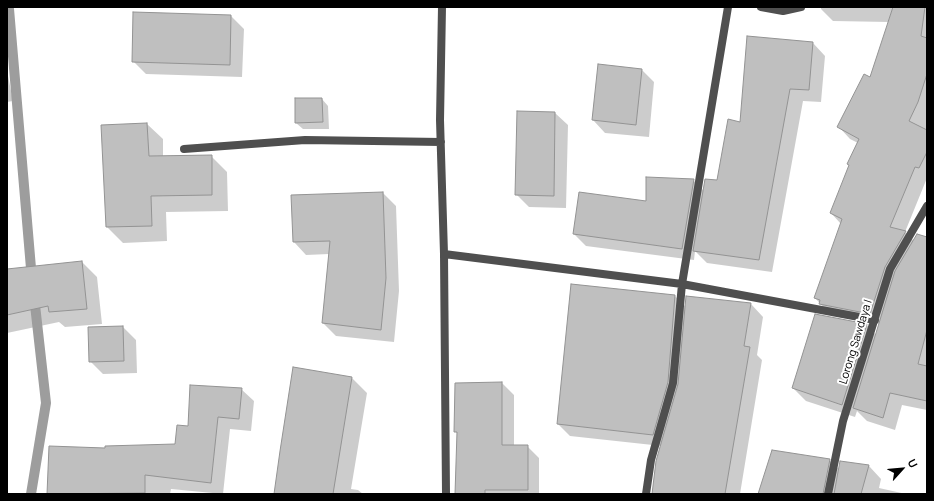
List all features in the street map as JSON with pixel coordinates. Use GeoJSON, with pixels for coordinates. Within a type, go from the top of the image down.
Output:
{"type":"FeatureCollection","features":[{"type":"Feature","properties":{"kind":"street"},"geometry":{"type":"LineString","coordinates":[[442,7],[441,142],[444,254],[446,494]]}},
{"type":"Feature","properties":{"kind":"street"},"geometry":{"type":"LineString","coordinates":[[646,494],[651,460],[673,383],[682,284],[728,7]]}},
{"type":"Feature","properties":{"kind":"street"},"geometry":{"type":"LineString","coordinates":[[761,7],[783,11],[801,7]]}},
{"type":"Feature","properties":{"kind":"street"},"geometry":{"type":"LineString","coordinates":[[184,149],[305,140],[441,142]]}},
{"type":"Feature","properties":{"kind":"street","name":"Lorong Sawdaya I"},"geometry":{"type":"LineString","coordinates":[[828,494],[843,421],[890,269],[927,206]]}},
{"type":"Feature","properties":{"kind":"street"},"geometry":{"type":"LineString","coordinates":[[444,254],[682,284],[874,320]]}},
{"type":"Feature","properties":{"kind":"building"},"geometry":{"type":"Polygon","coordinates":[[[893,7],[925,7],[921,36],[927,38],[927,74],[918,102],[909,121],[927,130],[927,152],[919,168],[915,167],[890,227],[906,231],[885,267],[870,314],[819,304],[820,300],[814,298],[842,219],[830,213],[849,165],[847,164],[859,139],[837,127],[864,74],[870,77],[893,7]]]}},
{"type":"Feature","properties":{"kind":"building"},"geometry":{"type":"Polygon","coordinates":[[[133,12],[231,15],[230,65],[132,62],[133,12]]]}},
{"type":"Feature","properties":{"kind":"building"},"geometry":{"type":"Polygon","coordinates":[[[747,36],[813,42],[809,90],[790,89],[759,260],[693,251],[705,179],[717,180],[728,119],[740,122],[747,36]]]}},
{"type":"Feature","properties":{"kind":"building"},"geometry":{"type":"Polygon","coordinates":[[[598,64],[642,69],[636,125],[592,120],[598,64]]]}},
{"type":"Feature","properties":{"kind":"building"},"geometry":{"type":"Polygon","coordinates":[[[295,98],[322,98],[323,122],[295,123],[295,98]]]}},
{"type":"Feature","properties":{"kind":"building"},"geometry":{"type":"Polygon","coordinates":[[[517,111],[555,112],[554,196],[515,195],[517,111]]]}},
{"type":"Feature","properties":{"kind":"building"},"geometry":{"type":"Polygon","coordinates":[[[147,123],[149,156],[212,155],[212,195],[151,196],[152,226],[106,227],[101,125],[147,123]]]}},
{"type":"Feature","properties":{"kind":"building"},"geometry":{"type":"Polygon","coordinates":[[[646,177],[694,179],[682,249],[573,234],[579,192],[646,201],[646,177]]]}},
{"type":"Feature","properties":{"kind":"building"},"geometry":{"type":"Polygon","coordinates":[[[383,192],[386,278],[381,330],[322,323],[330,241],[293,242],[291,195],[383,192]]]}},
{"type":"Feature","properties":{"kind":"building"},"geometry":{"type":"Polygon","coordinates":[[[917,234],[927,237],[927,330],[918,364],[927,366],[927,401],[890,393],[883,418],[853,408],[895,271],[917,234]]]}},
{"type":"Feature","properties":{"kind":"building"},"geometry":{"type":"Polygon","coordinates":[[[82,261],[87,309],[49,312],[48,306],[7,315],[7,269],[82,261]]]}},
{"type":"Feature","properties":{"kind":"building"},"geometry":{"type":"Polygon","coordinates":[[[571,284],[675,295],[668,382],[653,435],[557,424],[571,284]]]}},
{"type":"Feature","properties":{"kind":"building"},"geometry":{"type":"Polygon","coordinates":[[[686,296],[751,303],[744,346],[750,347],[725,494],[652,494],[656,461],[678,384],[686,296]]]}},
{"type":"Feature","properties":{"kind":"building"},"geometry":{"type":"Polygon","coordinates":[[[815,314],[867,324],[842,405],[792,388],[815,314]]]}},
{"type":"Feature","properties":{"kind":"building"},"geometry":{"type":"Polygon","coordinates":[[[123,326],[124,361],[89,362],[88,327],[123,326]]]}},
{"type":"Feature","properties":{"kind":"building"},"geometry":{"type":"Polygon","coordinates":[[[293,367],[352,377],[333,494],[274,494],[293,367]]]}},
{"type":"Feature","properties":{"kind":"building"},"geometry":{"type":"Polygon","coordinates":[[[502,382],[502,445],[528,445],[528,490],[485,490],[485,494],[455,494],[457,432],[454,432],[455,383],[502,382]]]}},
{"type":"Feature","properties":{"kind":"building"},"geometry":{"type":"Polygon","coordinates":[[[190,385],[242,388],[239,419],[218,417],[211,483],[145,475],[145,493],[47,494],[49,446],[105,448],[105,446],[175,444],[177,425],[188,426],[190,385]]]}},
{"type":"Feature","properties":{"kind":"building"},"geometry":{"type":"Polygon","coordinates":[[[772,450],[830,459],[823,494],[758,494],[772,450]]]}},
{"type":"Feature","properties":{"kind":"building"},"geometry":{"type":"Polygon","coordinates":[[[840,461],[869,465],[861,494],[834,494],[840,461]]]}},
{"type":"Feature","properties":{"kind":"waterway"},"geometry":{"type":"LineString","coordinates":[[9,9],[32,280]]}},
{"type":"Feature","properties":{"kind":"waterway"},"geometry":{"type":"LineString","coordinates":[[31,494],[46,403],[34,296]]}}]}
